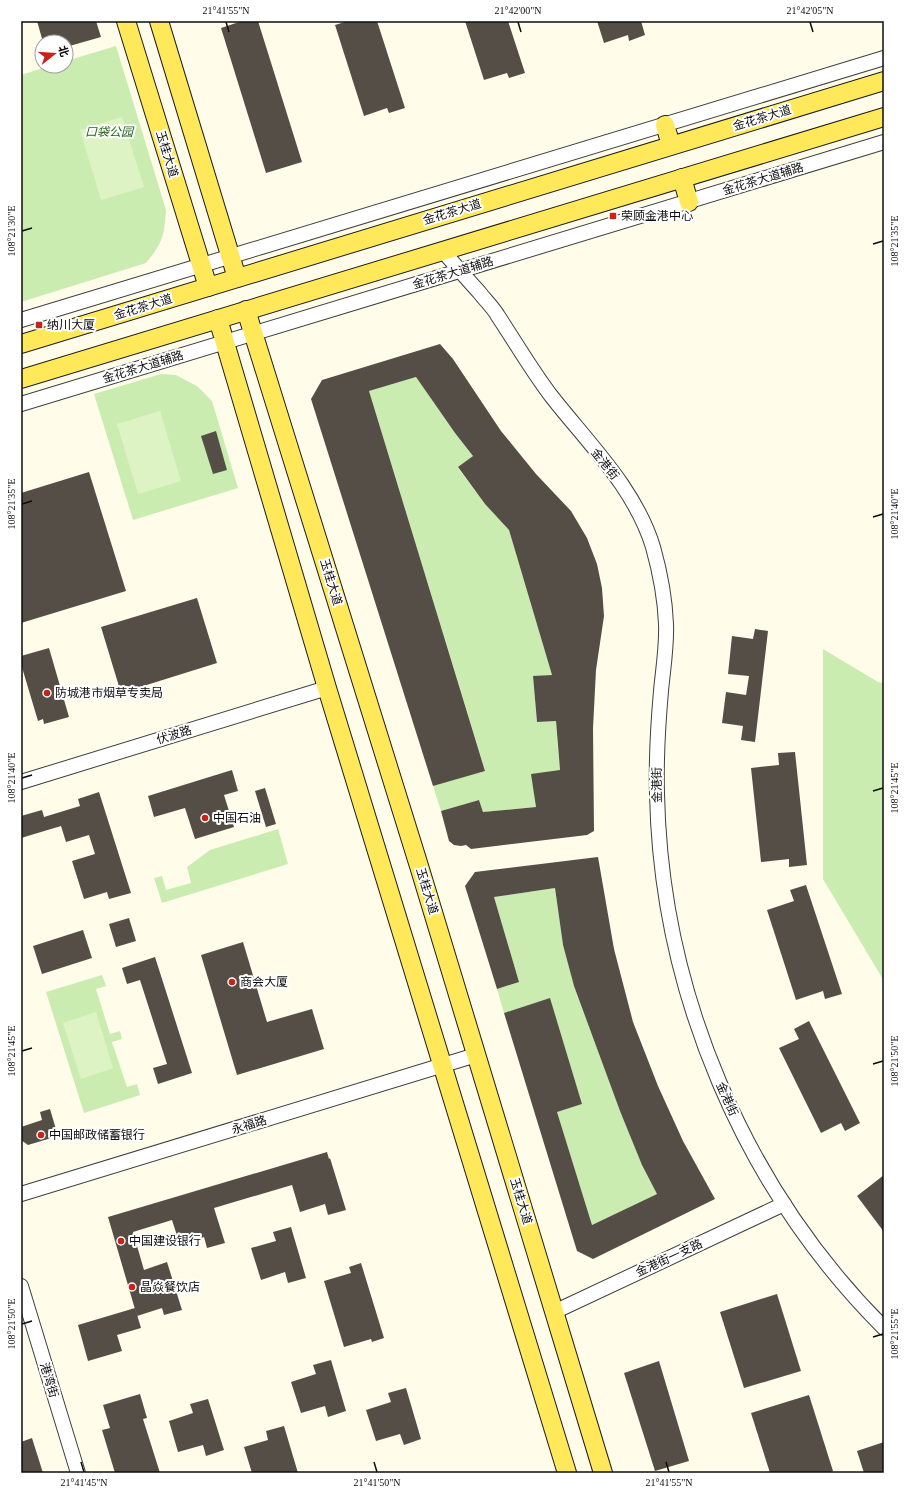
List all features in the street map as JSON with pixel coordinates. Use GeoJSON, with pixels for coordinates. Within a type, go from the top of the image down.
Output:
{"type":"FeatureCollection","features":[{"type":"Feature","properties":{"kind":"main road","name":"玉桂大道"},"geometry":{"type":"LineString","coordinates":[[126,21],[208,287]]}},
{"type":"Feature","properties":{"kind":"main road"},"geometry":{"type":"LineString","coordinates":[[160,21],[237,278]]}},
{"type":"Feature","properties":{"kind":"main road","name":"金花茶大道"},"geometry":{"type":"LineString","coordinates":[[21,344],[882,80]]}},
{"type":"Feature","properties":{"kind":"main road"},"geometry":{"type":"LineString","coordinates":[[21,379],[884,117]]}},
{"type":"Feature","properties":{"kind":"main road"},"geometry":{"type":"LineString","coordinates":[[665,125],[671,145]]}},
{"type":"Feature","properties":{"kind":"main road"},"geometry":{"type":"LineString","coordinates":[[682,178],[689,202]]}},
{"type":"Feature","properties":{"kind":"main road","name":"玉桂大道"},"geometry":{"type":"LineString","coordinates":[[246,310],[476,1055],[603,1473]]}},
{"type":"Feature","properties":{"kind":"main road"},"geometry":{"type":"LineString","coordinates":[[218,319],[327,688],[567,1473]]}},
{"type":"Feature","properties":{"kind":"street"},"geometry":{"type":"LineString","coordinates":[[21,320],[884,58]]}},
{"type":"Feature","properties":{"kind":"street","name":"金花茶大道辅路"},"geometry":{"type":"LineString","coordinates":[[21,404],[884,142]]}},
{"type":"Feature","properties":{"kind":"street","name":"金港街"},"geometry":{"type":"LineString","coordinates":[[443,251],[497,313],[523,356],[550,394],[620,482],[638,511],[651,542],[662,580],[666,624],[658,730],[657,796],[659,840],[664,882],[672,927],[691,1004],[717,1076],[734,1116],[754,1154],[784,1204],[812,1245],[841,1281],[884,1328]]}},
{"type":"Feature","properties":{"kind":"street","name":"伏波路"},"geometry":{"type":"LineString","coordinates":[[21,782],[327,688]]}},
{"type":"Feature","properties":{"kind":"street","name":"永福路"},"geometry":{"type":"LineString","coordinates":[[21,1194],[476,1055]]}},
{"type":"Feature","properties":{"kind":"street","name":"金港街一支路"},"geometry":{"type":"LineString","coordinates":[[554,1312],[784,1204]]}},
{"type":"Feature","properties":{"kind":"street","name":"港湾街"},"geometry":{"type":"LineString","coordinates":[[21,1286],[78,1473]]}},
{"type":"Feature","properties":{"kind":"green space","name":"口袋公园"},"geometry":{"type":"Polygon","coordinates":[[[116,46],[166,210],[162,239],[146,263],[21,302],[21,75],[34,71],[34,74],[74,74],[74,59],[116,46]]]}},
{"type":"Feature","properties":{"kind":"green space","name":"口袋公园"},"geometry":{"type":"Polygon","coordinates":[[[122,117],[144,187],[101,200],[80,130],[122,117]]]}},
{"type":"Feature","properties":{"kind":"green space"},"geometry":{"type":"Polygon","coordinates":[[[161,374],[176,375],[197,386],[212,401],[238,488],[133,520],[94,394],[161,374]]]}},
{"type":"Feature","properties":{"kind":"green space"},"geometry":{"type":"Polygon","coordinates":[[[416,377],[473,456],[458,468],[485,504],[509,530],[552,675],[533,677],[537,722],[556,721],[561,778],[532,774],[536,807],[483,812],[479,800],[441,811],[433,786],[485,770],[369,391],[416,377]]]}},
{"type":"Feature","properties":{"kind":"green space"},"geometry":{"type":"Polygon","coordinates":[[[160,411],[181,481],[138,494],[117,424],[160,411]]]}},
{"type":"Feature","properties":{"kind":"green space"},"geometry":{"type":"Polygon","coordinates":[[[823,649],[878,682],[884,683],[884,981],[823,879],[823,649]]]}},
{"type":"Feature","properties":{"kind":"green space"},"geometry":{"type":"Polygon","coordinates":[[[278,829],[288,864],[162,903],[154,878],[162,876],[166,890],[191,883],[187,867],[210,850],[278,829]]]}},
{"type":"Feature","properties":{"kind":"green space"},"geometry":{"type":"Polygon","coordinates":[[[555,888],[563,945],[574,986],[620,1111],[657,1194],[592,1225],[552,1097],[566,1109],[582,1104],[550,999],[504,1013],[497,989],[519,982],[494,897],[555,888]]]}},
{"type":"Feature","properties":{"kind":"green space"},"geometry":{"type":"Polygon","coordinates":[[[102,975],[106,986],[96,989],[110,1034],[120,1031],[122,1039],[112,1042],[127,1087],[137,1084],[140,1095],[84,1113],[46,992],[102,975]]]}},
{"type":"Feature","properties":{"kind":"green space"},"geometry":{"type":"Polygon","coordinates":[[[96,1012],[113,1068],[81,1079],[63,1023],[96,1012]]]}},
{"type":"Feature","properties":{"kind":"building"},"geometry":{"type":"Polygon","coordinates":[[[37,21],[96,21],[101,37],[74,45],[74,34],[41,34],[37,21]]]}},
{"type":"Feature","properties":{"kind":"building"},"geometry":{"type":"Polygon","coordinates":[[[242,21],[258,21],[302,162],[266,173],[221,28],[242,21]]]}},
{"type":"Feature","properties":{"kind":"building"},"geometry":{"type":"Polygon","coordinates":[[[348,21],[377,21],[405,108],[389,113],[387,108],[364,116],[335,25],[348,21]]]}},
{"type":"Feature","properties":{"kind":"building"},"geometry":{"type":"Polygon","coordinates":[[[465,21],[508,21],[525,73],[509,78],[507,73],[484,80],[465,21]]]}},
{"type":"Feature","properties":{"kind":"building"},"geometry":{"type":"Polygon","coordinates":[[[597,21],[641,21],[645,35],[629,41],[628,35],[604,43],[597,21]]]}},
{"type":"Feature","properties":{"kind":"building"},"geometry":{"type":"Polygon","coordinates":[[[440,344],[453,359],[501,431],[536,474],[571,511],[587,538],[597,564],[602,588],[604,616],[596,670],[593,728],[594,831],[587,835],[471,849],[466,845],[454,845],[449,841],[441,811],[479,800],[483,812],[536,807],[531,774],[560,770],[556,721],[537,722],[533,676],[552,675],[509,530],[485,504],[458,467],[473,456],[416,377],[369,391],[485,771],[433,786],[311,399],[322,380],[440,344]]]}},
{"type":"Feature","properties":{"kind":"building"},"geometry":{"type":"Polygon","coordinates":[[[216,431],[227,470],[213,474],[201,436],[216,431]]]}},
{"type":"Feature","properties":{"kind":"building"},"geometry":{"type":"Polygon","coordinates":[[[89,472],[126,591],[21,623],[21,493],[89,472]]]}},
{"type":"Feature","properties":{"kind":"building"},"geometry":{"type":"Polygon","coordinates":[[[197,598],[217,663],[121,693],[101,627],[197,598]]]}},
{"type":"Feature","properties":{"kind":"building"},"geometry":{"type":"Polygon","coordinates":[[[755,629],[768,631],[755,742],[741,740],[743,726],[722,723],[726,692],[746,695],[749,676],[728,674],[732,636],[753,639],[755,629]]]}},
{"type":"Feature","properties":{"kind":"building"},"geometry":{"type":"Polygon","coordinates":[[[49,648],[69,717],[44,724],[43,719],[38,721],[21,664],[21,656],[49,648]]]}},
{"type":"Feature","properties":{"kind":"building"},"geometry":{"type":"Polygon","coordinates":[[[795,752],[807,865],[789,867],[789,859],[761,862],[751,768],[779,765],[778,753],[795,752]]]}},
{"type":"Feature","properties":{"kind":"building"},"geometry":{"type":"Polygon","coordinates":[[[232,770],[238,791],[224,795],[234,827],[195,839],[185,808],[154,817],[148,796],[232,770]]]}},
{"type":"Feature","properties":{"kind":"building"},"geometry":{"type":"Polygon","coordinates":[[[265,788],[276,824],[266,827],[255,791],[265,788]]]}},
{"type":"Feature","properties":{"kind":"building"},"geometry":{"type":"Polygon","coordinates":[[[99,792],[131,893],[109,899],[107,892],[84,899],[72,861],[95,854],[89,835],[66,842],[61,826],[21,838],[21,816],[42,810],[44,817],[80,806],[78,799],[99,792]]]}},
{"type":"Feature","properties":{"kind":"building"},"geometry":{"type":"Polygon","coordinates":[[[598,857],[614,949],[633,1022],[658,1086],[683,1141],[715,1199],[593,1259],[577,1251],[504,1013],[550,998],[582,1104],[557,1112],[592,1225],[657,1194],[642,1165],[620,1111],[574,986],[563,945],[555,888],[494,897],[519,982],[497,989],[465,886],[475,872],[598,857]]]}},
{"type":"Feature","properties":{"kind":"building"},"geometry":{"type":"Polygon","coordinates":[[[806,885],[842,994],[825,999],[823,991],[796,1000],[767,910],[794,901],[790,890],[806,885]]]}},
{"type":"Feature","properties":{"kind":"building"},"geometry":{"type":"Polygon","coordinates":[[[129,918],[136,941],[116,947],[109,924],[129,918]]]}},
{"type":"Feature","properties":{"kind":"building"},"geometry":{"type":"Polygon","coordinates":[[[83,930],[92,958],[42,974],[33,946],[83,930]]]}},
{"type":"Feature","properties":{"kind":"building","name":"商会大厦"},"geometry":{"type":"Polygon","coordinates":[[[243,942],[267,1022],[312,1009],[324,1049],[237,1075],[201,955],[243,942]]]}},
{"type":"Feature","properties":{"kind":"building"},"geometry":{"type":"Polygon","coordinates":[[[155,957],[192,1073],[158,1084],[153,1068],[167,1064],[140,980],[127,984],[122,968],[155,957]]]}},
{"type":"Feature","properties":{"kind":"building"},"geometry":{"type":"Polygon","coordinates":[[[809,1021],[860,1123],[845,1131],[841,1123],[821,1133],[779,1048],[799,1039],[794,1029],[809,1021]]]}},
{"type":"Feature","properties":{"kind":"building"},"geometry":{"type":"Polygon","coordinates":[[[50,1109],[58,1136],[28,1145],[21,1140],[21,1127],[42,1120],[40,1112],[50,1109]]]}},
{"type":"Feature","properties":{"kind":"building"},"geometry":{"type":"Polygon","coordinates":[[[327,1152],[346,1210],[328,1215],[325,1204],[300,1212],[292,1185],[214,1208],[225,1243],[207,1248],[204,1237],[180,1245],[172,1220],[133,1232],[144,1270],[167,1262],[182,1310],[164,1315],[162,1308],[137,1316],[108,1217],[327,1152]]]}},
{"type":"Feature","properties":{"kind":"building"},"geometry":{"type":"Polygon","coordinates":[[[884,1175],[884,1232],[857,1196],[884,1175]]]}},
{"type":"Feature","properties":{"kind":"building"},"geometry":{"type":"Polygon","coordinates":[[[291,1227],[306,1278],[288,1283],[285,1272],[261,1280],[251,1248],[276,1241],[273,1232],[291,1227]]]}},
{"type":"Feature","properties":{"kind":"building"},"geometry":{"type":"Polygon","coordinates":[[[361,1263],[384,1338],[372,1342],[371,1339],[344,1347],[324,1281],[351,1273],[349,1267],[361,1263]]]}},
{"type":"Feature","properties":{"kind":"building"},"geometry":{"type":"Polygon","coordinates":[[[777,1294],[801,1371],[744,1388],[720,1312],[777,1294]]]}},
{"type":"Feature","properties":{"kind":"building"},"geometry":{"type":"Polygon","coordinates":[[[135,1308],[141,1328],[117,1335],[122,1351],[88,1361],[78,1325],[135,1308]]]}},
{"type":"Feature","properties":{"kind":"building"},"geometry":{"type":"Polygon","coordinates":[[[331,1360],[346,1411],[328,1417],[325,1406],[301,1413],[291,1382],[316,1374],[313,1365],[331,1360]]]}},
{"type":"Feature","properties":{"kind":"building"},"geometry":{"type":"Polygon","coordinates":[[[659,1361],[689,1461],[655,1471],[624,1373],[659,1361]]]}},
{"type":"Feature","properties":{"kind":"building"},"geometry":{"type":"Polygon","coordinates":[[[406,1388],[421,1439],[404,1445],[400,1434],[376,1441],[366,1410],[391,1402],[388,1393],[406,1388]]]}},
{"type":"Feature","properties":{"kind":"building"},"geometry":{"type":"Polygon","coordinates":[[[140,1394],[147,1418],[143,1419],[160,1473],[115,1473],[102,1430],[110,1428],[103,1405],[140,1394]]]}},
{"type":"Feature","properties":{"kind":"building"},"geometry":{"type":"Polygon","coordinates":[[[809,1395],[833,1471],[828,1473],[770,1473],[751,1413],[809,1395]]]}},
{"type":"Feature","properties":{"kind":"building"},"geometry":{"type":"Polygon","coordinates":[[[208,1399],[224,1450],[206,1456],[203,1445],[178,1452],[169,1421],[193,1413],[190,1404],[208,1399]]]}},
{"type":"Feature","properties":{"kind":"building"},"geometry":{"type":"Polygon","coordinates":[[[284,1426],[298,1473],[252,1473],[244,1447],[268,1440],[266,1431],[284,1426]]]}},
{"type":"Feature","properties":{"kind":"building"},"geometry":{"type":"Polygon","coordinates":[[[32,1438],[43,1473],[21,1473],[21,1442],[32,1438]]]}},
{"type":"Feature","properties":{"kind":"building"},"geometry":{"type":"Polygon","coordinates":[[[884,1442],[884,1473],[864,1473],[857,1451],[884,1442]]]}},
{"type":"Feature","properties":{"kind":"place","name":"荣顾金港中心"},"geometry":{"type":"Point","coordinates":[613,216]}},
{"type":"Feature","properties":{"kind":"place","name":"纳川大厦"},"geometry":{"type":"Point","coordinates":[39,325]}},
{"type":"Feature","properties":{"kind":"place","name":"防城港市烟草专卖局"},"geometry":{"type":"Point","coordinates":[47,693]}},
{"type":"Feature","properties":{"kind":"place","name":"中国石油"},"geometry":{"type":"Point","coordinates":[205,818]}},
{"type":"Feature","properties":{"kind":"place","name":"商会大厦"},"geometry":{"type":"Point","coordinates":[232,982]}},
{"type":"Feature","properties":{"kind":"place","name":"中国邮政储蓄银行"},"geometry":{"type":"Point","coordinates":[41,1135]}},
{"type":"Feature","properties":{"kind":"place","name":"中国建设银行"},"geometry":{"type":"Point","coordinates":[121,1241]}},
{"type":"Feature","properties":{"kind":"place","name":"晶焱餐饮店"},"geometry":{"type":"Point","coordinates":[132,1287]}}]}
